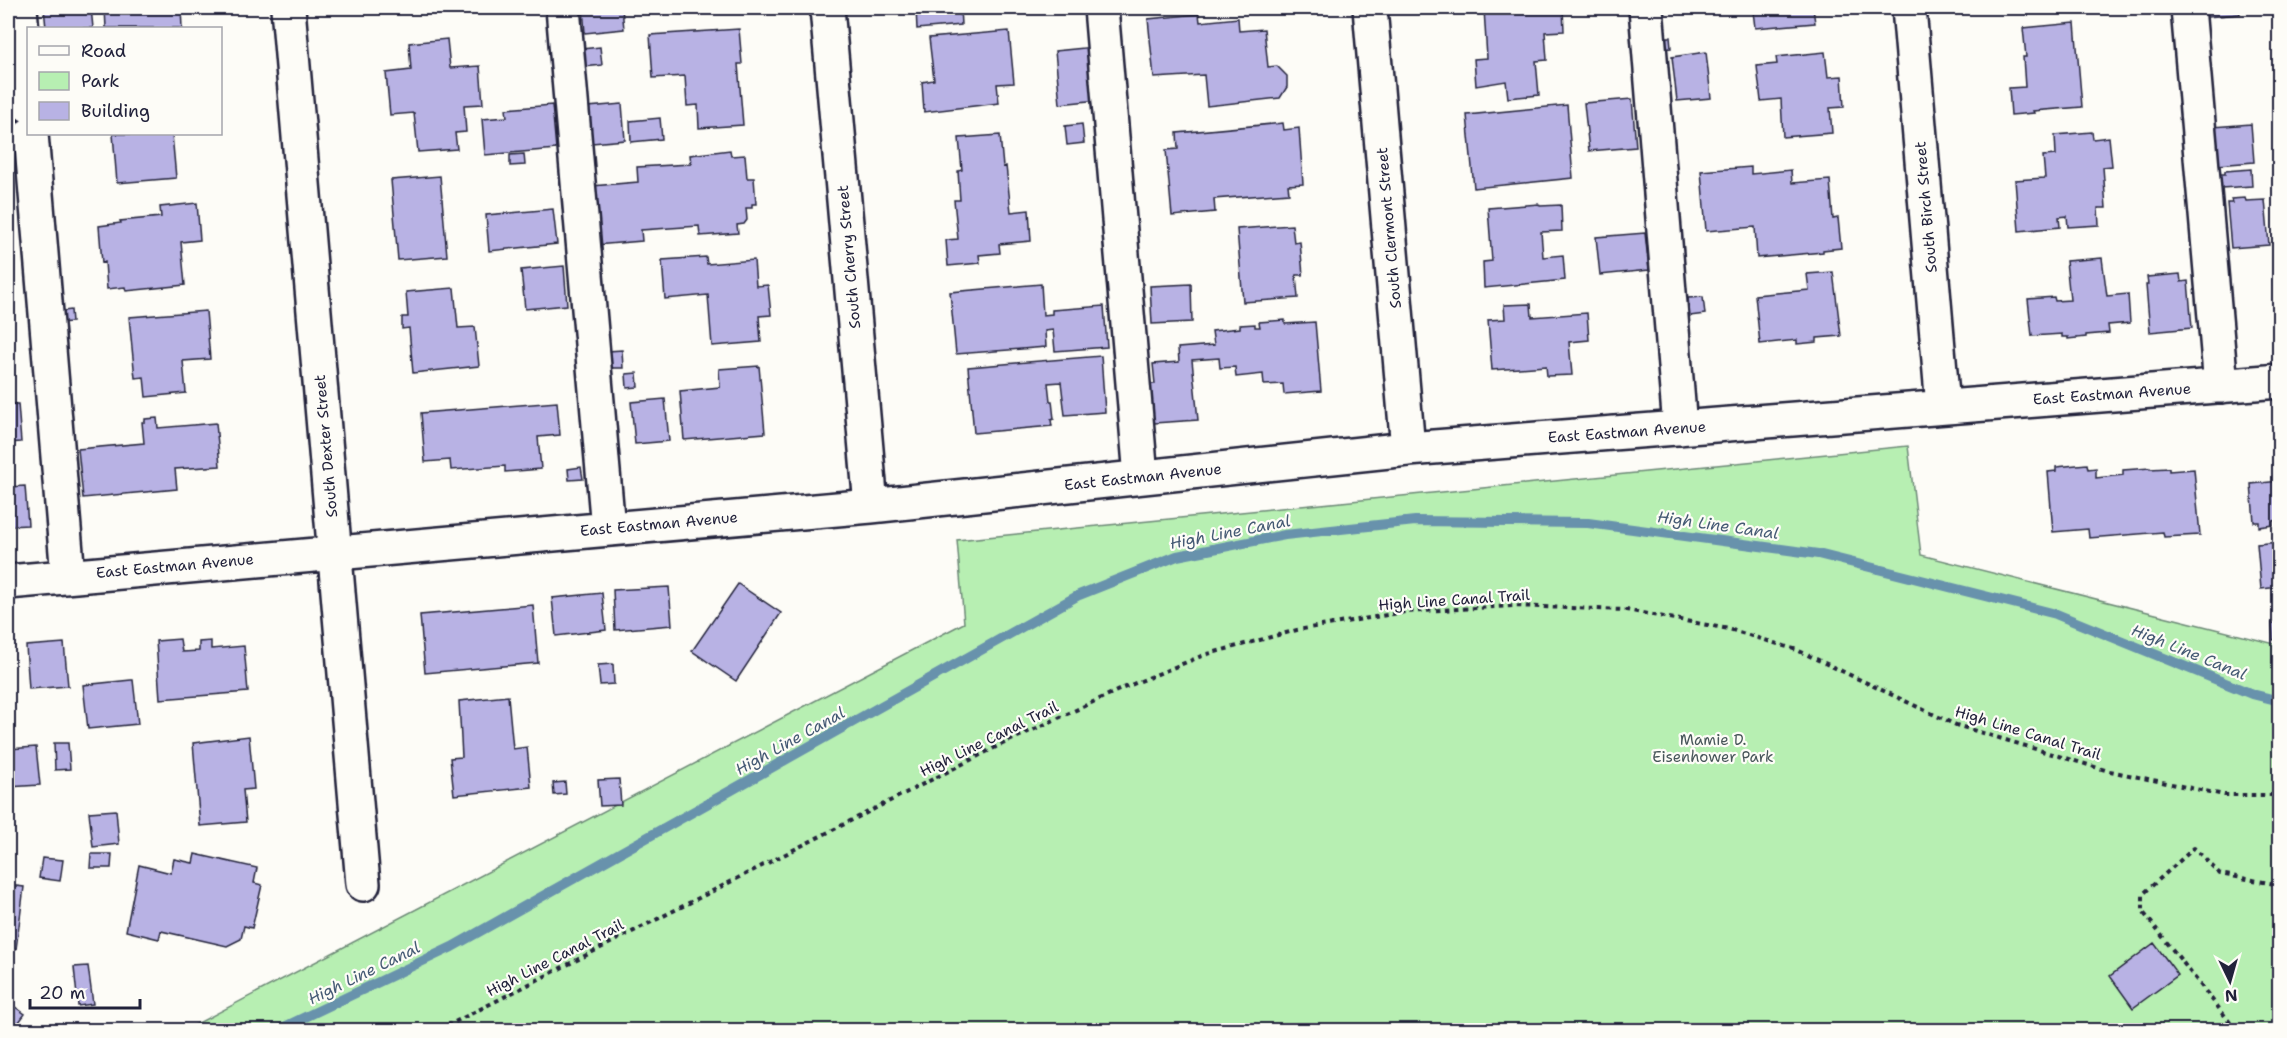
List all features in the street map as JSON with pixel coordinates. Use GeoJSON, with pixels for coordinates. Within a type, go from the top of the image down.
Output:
{"type":"FeatureCollection","features":[{"type":"Feature","properties":{"kind":"street"},"geometry":{"type":"LineString","coordinates":[[20,8],[27,93]]}},
{"type":"Feature","properties":{"kind":"street","name":"South Dexter Street"},"geometry":{"type":"LineString","coordinates":[[288,8],[363,884]]}},
{"type":"Feature","properties":{"kind":"street"},"geometry":{"type":"LineString","coordinates":[[563,8],[608,529]]}},
{"type":"Feature","properties":{"kind":"street","name":"South Cherry Street"},"geometry":{"type":"LineString","coordinates":[[827,8],[871,506]]}},
{"type":"Feature","properties":{"kind":"street"},"geometry":{"type":"LineString","coordinates":[[1101,8],[1141,477]]}},
{"type":"Feature","properties":{"kind":"street","name":"South Clermont Street"},"geometry":{"type":"LineString","coordinates":[[1370,8],[1408,449]]}},
{"type":"Feature","properties":{"kind":"street"},"geometry":{"type":"LineString","coordinates":[[1646,8],[1680,428]]}},
{"type":"Feature","properties":{"kind":"street","name":"South Birch Street"},"geometry":{"type":"LineString","coordinates":[[1909,8],[1943,407]]}},
{"type":"Feature","properties":{"kind":"street"},"geometry":{"type":"LineString","coordinates":[[2188,8],[2221,386]]}},
{"type":"Feature","properties":{"kind":"street"},"geometry":{"type":"LineString","coordinates":[[31,135],[68,576]]}},
{"type":"Feature","properties":{"kind":"street","name":"East Eastman Avenue"},"geometry":{"type":"LineString","coordinates":[[8,582],[871,506],[1408,449],[2280,381]]}},
{"type":"Feature","properties":{"kind":"path","name":"High Line Canal Trail"},"geometry":{"type":"LineString","coordinates":[[440,1030],[985,752],[1121,689],[1204,655],[1297,630],[1405,612],[1513,606],[1626,610],[1729,629],[1797,650],[1956,725],[2105,770],[2224,795],[2280,795]]}},
{"type":"Feature","properties":{"kind":"path"},"geometry":{"type":"LineString","coordinates":[[2236,1030],[2143,912],[2143,894],[2194,848],[2220,874],[2280,885]]}},
{"type":"Feature","properties":{"kind":"green space","name":"Mamie D. Eisenhower Park"},"geometry":{"type":"Polygon","coordinates":[[[1908,446],[1921,555],[2279,645],[2279,1030],[185,1030],[964,623],[957,540],[1908,446]]]}},
{"type":"Feature","properties":{"kind":"building"},"geometry":{"type":"Polygon","coordinates":[[[44,8],[91,8],[93,27],[46,27],[44,8]]]}},
{"type":"Feature","properties":{"kind":"building"},"geometry":{"type":"Polygon","coordinates":[[[105,8],[181,8],[182,27],[106,27],[105,8]]]}},
{"type":"Feature","properties":{"kind":"building"},"geometry":{"type":"Polygon","coordinates":[[[583,8],[622,8],[624,29],[585,33],[583,8]]]}},
{"type":"Feature","properties":{"kind":"building"},"geometry":{"type":"Polygon","coordinates":[[[916,8],[960,8],[961,25],[917,29],[916,8]]]}},
{"type":"Feature","properties":{"kind":"building"},"geometry":{"type":"Polygon","coordinates":[[[1563,8],[1564,31],[1545,32],[1547,60],[1536,61],[1539,95],[1508,98],[1506,81],[1476,86],[1474,59],[1487,58],[1484,9],[1563,8]]]}},
{"type":"Feature","properties":{"kind":"building"},"geometry":{"type":"Polygon","coordinates":[[[1730,8],[1813,8],[1815,23],[1755,28],[1753,11],[1730,13],[1730,8]]]}},
{"type":"Feature","properties":{"kind":"building"},"geometry":{"type":"Polygon","coordinates":[[[2195,8],[2239,8],[2240,14],[2196,18],[2195,8]]]}},
{"type":"Feature","properties":{"kind":"building"},"geometry":{"type":"Polygon","coordinates":[[[1199,14],[1200,22],[1238,18],[1239,31],[1264,29],[1268,67],[1277,66],[1287,76],[1287,87],[1280,98],[1207,106],[1204,75],[1154,78],[1148,19],[1199,14]]]}},
{"type":"Feature","properties":{"kind":"building"},"geometry":{"type":"Polygon","coordinates":[[[2075,23],[2082,107],[2011,115],[2009,88],[2025,87],[2023,57],[2026,57],[2023,28],[2075,23]]]}},
{"type":"Feature","properties":{"kind":"building"},"geometry":{"type":"Polygon","coordinates":[[[739,29],[742,64],[738,64],[743,125],[699,128],[698,105],[687,106],[685,76],[653,78],[650,35],[739,29]]]}},
{"type":"Feature","properties":{"kind":"building"},"geometry":{"type":"Polygon","coordinates":[[[1009,31],[1014,83],[997,84],[999,103],[924,112],[922,82],[934,80],[929,38],[1009,31]]]}},
{"type":"Feature","properties":{"kind":"building"},"geometry":{"type":"Polygon","coordinates":[[[1660,37],[1670,37],[1671,48],[1661,49],[1660,37]]]}},
{"type":"Feature","properties":{"kind":"building"},"geometry":{"type":"Polygon","coordinates":[[[447,39],[450,68],[480,66],[483,104],[464,105],[466,132],[455,133],[457,149],[418,152],[414,113],[390,115],[386,73],[411,70],[409,43],[447,39]]]}},
{"type":"Feature","properties":{"kind":"building"},"geometry":{"type":"Polygon","coordinates":[[[600,47],[602,65],[584,67],[582,49],[600,47]]]}},
{"type":"Feature","properties":{"kind":"building"},"geometry":{"type":"Polygon","coordinates":[[[1094,47],[1098,100],[1060,104],[1055,51],[1094,47]]]}},
{"type":"Feature","properties":{"kind":"building"},"geometry":{"type":"Polygon","coordinates":[[[1706,52],[1711,98],[1677,101],[1672,57],[1706,52]]]}},
{"type":"Feature","properties":{"kind":"building"},"geometry":{"type":"Polygon","coordinates":[[[1825,52],[1828,77],[1842,76],[1844,107],[1830,108],[1832,133],[1783,137],[1781,99],[1761,101],[1757,66],[1777,64],[1776,57],[1825,52]]]}},
{"type":"Feature","properties":{"kind":"building"},"geometry":{"type":"Polygon","coordinates":[[[1632,99],[1636,147],[1589,151],[1584,103],[1632,99]]]}},
{"type":"Feature","properties":{"kind":"building"},"geometry":{"type":"Polygon","coordinates":[[[622,104],[625,140],[592,143],[588,107],[622,104]]]}},
{"type":"Feature","properties":{"kind":"building"},"geometry":{"type":"Polygon","coordinates":[[[552,105],[556,149],[485,155],[482,119],[507,117],[506,109],[552,105]]]}},
{"type":"Feature","properties":{"kind":"building"},"geometry":{"type":"Polygon","coordinates":[[[1567,105],[1573,178],[1474,188],[1467,115],[1567,105]]]}},
{"type":"Feature","properties":{"kind":"building"},"geometry":{"type":"Polygon","coordinates":[[[2273,110],[2280,110],[2280,132],[2275,133],[2273,110]]]}},
{"type":"Feature","properties":{"kind":"building"},"geometry":{"type":"Polygon","coordinates":[[[660,118],[662,139],[631,142],[630,121],[660,118]]]}},
{"type":"Feature","properties":{"kind":"building"},"geometry":{"type":"Polygon","coordinates":[[[1283,123],[1284,130],[1299,128],[1303,184],[1288,185],[1289,193],[1214,199],[1215,212],[1172,216],[1166,150],[1178,149],[1177,133],[1283,123]]]}},
{"type":"Feature","properties":{"kind":"building"},"geometry":{"type":"Polygon","coordinates":[[[1082,124],[1084,143],[1067,145],[1065,126],[1082,124]]]}},
{"type":"Feature","properties":{"kind":"building"},"geometry":{"type":"Polygon","coordinates":[[[2251,124],[2254,162],[2217,165],[2213,127],[2251,124]]]}},
{"type":"Feature","properties":{"kind":"building"},"geometry":{"type":"Polygon","coordinates":[[[2092,132],[2093,139],[2109,137],[2112,166],[2103,167],[2106,208],[2098,208],[2099,225],[2068,227],[2067,216],[2059,217],[2060,227],[2019,231],[2015,180],[2045,178],[2043,156],[2056,155],[2055,135],[2092,132]]]}},
{"type":"Feature","properties":{"kind":"building"},"geometry":{"type":"Polygon","coordinates":[[[113,135],[172,135],[176,178],[117,183],[113,135]]]}},
{"type":"Feature","properties":{"kind":"building"},"geometry":{"type":"Polygon","coordinates":[[[1000,135],[1011,212],[1029,210],[1031,241],[999,244],[1000,253],[979,255],[980,263],[948,266],[946,240],[958,239],[954,200],[960,200],[958,171],[962,170],[959,138],[1000,135]]]}},
{"type":"Feature","properties":{"kind":"building"},"geometry":{"type":"Polygon","coordinates":[[[730,150],[731,156],[745,155],[747,178],[754,178],[756,204],[752,204],[752,208],[746,208],[747,220],[744,224],[737,225],[738,233],[700,236],[699,226],[641,230],[642,241],[596,245],[592,186],[638,182],[637,167],[691,164],[690,155],[730,150]]]}},
{"type":"Feature","properties":{"kind":"building"},"geometry":{"type":"Polygon","coordinates":[[[524,154],[525,165],[510,166],[510,155],[524,154]]]}},
{"type":"Feature","properties":{"kind":"building"},"geometry":{"type":"Polygon","coordinates":[[[1751,167],[1751,174],[1791,170],[1792,183],[1830,180],[1833,219],[1838,218],[1841,248],[1823,250],[1823,252],[1757,258],[1755,227],[1706,231],[1701,171],[1751,167]]]}},
{"type":"Feature","properties":{"kind":"building"},"geometry":{"type":"Polygon","coordinates":[[[2251,169],[2252,186],[2221,188],[2220,174],[2225,174],[2225,171],[2251,169]]]}},
{"type":"Feature","properties":{"kind":"building"},"geometry":{"type":"Polygon","coordinates":[[[440,176],[447,256],[398,260],[391,180],[440,176]]]}},
{"type":"Feature","properties":{"kind":"building"},"geometry":{"type":"Polygon","coordinates":[[[2245,198],[2246,201],[2265,200],[2269,245],[2231,248],[2227,203],[2232,203],[2231,199],[2245,198]]]}},
{"type":"Feature","properties":{"kind":"building"},"geometry":{"type":"Polygon","coordinates":[[[197,203],[200,240],[181,242],[185,285],[126,291],[125,287],[107,289],[99,226],[121,223],[120,221],[161,217],[160,207],[197,203]]]}},
{"type":"Feature","properties":{"kind":"building"},"geometry":{"type":"Polygon","coordinates":[[[1539,204],[1540,206],[1561,205],[1562,231],[1541,232],[1543,257],[1563,255],[1565,280],[1484,288],[1483,262],[1492,261],[1488,208],[1539,204]]]}},
{"type":"Feature","properties":{"kind":"building"},"geometry":{"type":"Polygon","coordinates":[[[553,209],[557,244],[489,251],[486,215],[553,209]]]}},
{"type":"Feature","properties":{"kind":"building"},"geometry":{"type":"Polygon","coordinates":[[[1292,225],[1294,243],[1300,242],[1303,275],[1296,275],[1298,298],[1243,302],[1237,229],[1292,225]]]}},
{"type":"Feature","properties":{"kind":"building"},"geometry":{"type":"Polygon","coordinates":[[[1645,233],[1649,270],[1600,275],[1596,237],[1645,233]]]}},
{"type":"Feature","properties":{"kind":"building"},"geometry":{"type":"Polygon","coordinates":[[[706,257],[707,264],[754,260],[756,286],[768,285],[771,315],[759,316],[761,342],[712,346],[708,295],[665,299],[662,260],[706,257]]]}},
{"type":"Feature","properties":{"kind":"building"},"geometry":{"type":"Polygon","coordinates":[[[2102,258],[2107,296],[2128,294],[2130,323],[2108,325],[2109,333],[2086,335],[2086,337],[2068,339],[2068,337],[2062,337],[2062,334],[2032,336],[2028,299],[2054,297],[2055,301],[2070,300],[2066,261],[2102,258]]]}},
{"type":"Feature","properties":{"kind":"building"},"geometry":{"type":"Polygon","coordinates":[[[564,266],[567,305],[525,309],[521,270],[564,266]]]}},
{"type":"Feature","properties":{"kind":"building"},"geometry":{"type":"Polygon","coordinates":[[[1833,272],[1841,336],[1817,338],[1817,342],[1797,344],[1797,340],[1760,344],[1755,295],[1809,290],[1807,274],[1833,272]]]}},
{"type":"Feature","properties":{"kind":"building"},"geometry":{"type":"Polygon","coordinates":[[[2180,274],[2181,282],[2188,281],[2192,328],[2150,332],[2147,277],[2180,274]]]}},
{"type":"Feature","properties":{"kind":"building"},"geometry":{"type":"Polygon","coordinates":[[[2280,279],[2280,326],[2277,326],[2273,280],[2280,279]]]}},
{"type":"Feature","properties":{"kind":"building"},"geometry":{"type":"Polygon","coordinates":[[[1041,284],[1043,315],[1052,314],[1052,310],[1104,306],[1107,347],[1055,351],[1053,330],[1045,331],[1046,347],[956,354],[950,292],[1041,284]]]}},
{"type":"Feature","properties":{"kind":"building"},"geometry":{"type":"Polygon","coordinates":[[[1191,284],[1192,322],[1152,324],[1150,286],[1191,284]]]}},
{"type":"Feature","properties":{"kind":"building"},"geometry":{"type":"Polygon","coordinates":[[[454,288],[458,328],[475,327],[479,366],[413,373],[409,328],[402,329],[402,317],[408,317],[406,292],[454,288]]]}},
{"type":"Feature","properties":{"kind":"building"},"geometry":{"type":"Polygon","coordinates":[[[1703,297],[1705,314],[1690,316],[1688,298],[1703,297]]]}},
{"type":"Feature","properties":{"kind":"building"},"geometry":{"type":"Polygon","coordinates":[[[1531,304],[1532,317],[1587,313],[1589,340],[1569,342],[1572,375],[1547,376],[1546,366],[1492,370],[1488,320],[1505,319],[1504,305],[1531,304]]]}},
{"type":"Feature","properties":{"kind":"building"},"geometry":{"type":"Polygon","coordinates":[[[71,310],[72,322],[57,323],[56,312],[71,310]]]}},
{"type":"Feature","properties":{"kind":"building"},"geometry":{"type":"Polygon","coordinates":[[[206,311],[210,359],[183,361],[186,393],[146,397],[144,377],[135,378],[129,317],[206,311]]]}},
{"type":"Feature","properties":{"kind":"building"},"geometry":{"type":"Polygon","coordinates":[[[11,320],[14,359],[8,360],[8,321],[11,320]]]}},
{"type":"Feature","properties":{"kind":"building"},"geometry":{"type":"Polygon","coordinates":[[[1285,320],[1285,324],[1315,322],[1321,391],[1284,394],[1283,384],[1264,385],[1263,374],[1236,377],[1235,367],[1220,368],[1219,358],[1192,360],[1198,420],[1154,423],[1150,384],[1155,384],[1153,364],[1179,362],[1178,348],[1214,345],[1212,331],[1240,328],[1240,325],[1255,324],[1255,327],[1260,327],[1259,322],[1285,320]]]}},
{"type":"Feature","properties":{"kind":"building"},"geometry":{"type":"Polygon","coordinates":[[[622,350],[623,368],[609,368],[608,351],[622,350]]]}},
{"type":"Feature","properties":{"kind":"building"},"geometry":{"type":"Polygon","coordinates":[[[1101,356],[1105,412],[1065,415],[1061,382],[1048,383],[1054,419],[1051,420],[1052,426],[974,433],[968,367],[1101,356]]]}},
{"type":"Feature","properties":{"kind":"building"},"geometry":{"type":"Polygon","coordinates":[[[759,366],[765,433],[684,440],[680,391],[720,387],[719,369],[759,366]]]}},
{"type":"Feature","properties":{"kind":"building"},"geometry":{"type":"Polygon","coordinates":[[[637,373],[638,387],[627,388],[626,374],[637,373]]]}},
{"type":"Feature","properties":{"kind":"building"},"geometry":{"type":"Polygon","coordinates":[[[665,399],[669,441],[635,444],[631,402],[665,399]]]}},
{"type":"Feature","properties":{"kind":"building"},"geometry":{"type":"Polygon","coordinates":[[[557,402],[560,435],[538,437],[541,469],[505,472],[505,466],[451,470],[450,460],[425,462],[421,413],[557,402]]]}},
{"type":"Feature","properties":{"kind":"building"},"geometry":{"type":"Polygon","coordinates":[[[8,404],[18,404],[21,442],[8,443],[8,404]]]}},
{"type":"Feature","properties":{"kind":"building"},"geometry":{"type":"Polygon","coordinates":[[[157,418],[158,428],[216,423],[220,466],[175,469],[177,489],[83,498],[78,449],[144,443],[142,422],[145,422],[145,419],[157,418]]]}},
{"type":"Feature","properties":{"kind":"building"},"geometry":{"type":"Polygon","coordinates":[[[2087,464],[2088,469],[2096,468],[2096,478],[2123,475],[2123,470],[2194,469],[2200,535],[2164,537],[2163,532],[2089,538],[2088,529],[2053,532],[2048,472],[2056,471],[2056,467],[2087,464]]]}},
{"type":"Feature","properties":{"kind":"building"},"geometry":{"type":"Polygon","coordinates":[[[581,467],[583,479],[569,480],[568,469],[581,467]]]}},
{"type":"Feature","properties":{"kind":"building"},"geometry":{"type":"Polygon","coordinates":[[[2280,481],[2280,520],[2273,521],[2273,525],[2259,527],[2259,522],[2254,522],[2251,484],[2280,481]]]}},
{"type":"Feature","properties":{"kind":"building"},"geometry":{"type":"Polygon","coordinates":[[[25,486],[28,525],[8,526],[8,487],[25,486]]]}},
{"type":"Feature","properties":{"kind":"building"},"geometry":{"type":"Polygon","coordinates":[[[2280,542],[2280,587],[2261,589],[2257,544],[2280,542]]]}},
{"type":"Feature","properties":{"kind":"building"},"geometry":{"type":"Polygon","coordinates":[[[738,584],[781,613],[736,681],[692,651],[738,584]]]}},
{"type":"Feature","properties":{"kind":"building"},"geometry":{"type":"Polygon","coordinates":[[[669,587],[672,625],[615,630],[613,590],[669,587]]]}},
{"type":"Feature","properties":{"kind":"building"},"geometry":{"type":"Polygon","coordinates":[[[602,593],[606,630],[556,636],[552,598],[602,593]]]}},
{"type":"Feature","properties":{"kind":"building"},"geometry":{"type":"Polygon","coordinates":[[[2280,594],[2280,622],[2276,622],[2273,595],[2280,594]]]}},
{"type":"Feature","properties":{"kind":"building"},"geometry":{"type":"Polygon","coordinates":[[[533,605],[538,663],[425,673],[420,615],[533,605]]]}},
{"type":"Feature","properties":{"kind":"building"},"geometry":{"type":"Polygon","coordinates":[[[2272,623],[2280,623],[2280,639],[2273,640],[2272,623]]]}},
{"type":"Feature","properties":{"kind":"building"},"geometry":{"type":"Polygon","coordinates":[[[180,639],[182,652],[199,651],[199,642],[211,641],[211,649],[244,646],[248,692],[160,699],[156,641],[180,639]]]}},
{"type":"Feature","properties":{"kind":"building"},"geometry":{"type":"Polygon","coordinates":[[[64,643],[68,686],[29,689],[26,646],[64,643]]]}},
{"type":"Feature","properties":{"kind":"building"},"geometry":{"type":"Polygon","coordinates":[[[613,664],[614,684],[600,685],[598,665],[613,664]]]}},
{"type":"Feature","properties":{"kind":"building"},"geometry":{"type":"Polygon","coordinates":[[[133,680],[138,724],[88,729],[83,685],[133,680]]]}},
{"type":"Feature","properties":{"kind":"building"},"geometry":{"type":"Polygon","coordinates":[[[508,696],[513,749],[527,747],[531,787],[454,795],[450,758],[462,757],[459,701],[508,696]]]}},
{"type":"Feature","properties":{"kind":"building"},"geometry":{"type":"Polygon","coordinates":[[[249,736],[254,789],[243,790],[246,822],[200,826],[193,743],[249,736]]]}},
{"type":"Feature","properties":{"kind":"building"},"geometry":{"type":"Polygon","coordinates":[[[54,743],[68,743],[70,769],[55,770],[54,743]]]}},
{"type":"Feature","properties":{"kind":"building"},"geometry":{"type":"Polygon","coordinates":[[[36,747],[40,785],[8,787],[8,749],[36,747]]]}},
{"type":"Feature","properties":{"kind":"building"},"geometry":{"type":"Polygon","coordinates":[[[619,779],[621,805],[600,806],[598,780],[619,779]]]}},
{"type":"Feature","properties":{"kind":"building"},"geometry":{"type":"Polygon","coordinates":[[[565,782],[566,794],[554,795],[553,783],[565,782]]]}},
{"type":"Feature","properties":{"kind":"building"},"geometry":{"type":"Polygon","coordinates":[[[116,810],[119,844],[93,847],[89,812],[116,810]]]}},
{"type":"Feature","properties":{"kind":"building"},"geometry":{"type":"Polygon","coordinates":[[[91,854],[112,854],[111,868],[90,868],[91,854]]]}},
{"type":"Feature","properties":{"kind":"building"},"geometry":{"type":"Polygon","coordinates":[[[195,854],[257,868],[254,883],[262,885],[252,928],[244,926],[241,939],[227,946],[161,931],[159,939],[126,931],[139,865],[171,873],[174,859],[193,863],[195,854]]]}},
{"type":"Feature","properties":{"kind":"building"},"geometry":{"type":"Polygon","coordinates":[[[42,858],[63,860],[60,881],[39,878],[42,858]]]}},
{"type":"Feature","properties":{"kind":"building"},"geometry":{"type":"Polygon","coordinates":[[[8,885],[24,887],[16,949],[12,948],[10,957],[8,956],[8,885]]]}},
{"type":"Feature","properties":{"kind":"building"},"geometry":{"type":"Polygon","coordinates":[[[2154,943],[2178,975],[2133,1008],[2110,976],[2154,943]]]}},
{"type":"Feature","properties":{"kind":"building"},"geometry":{"type":"Polygon","coordinates":[[[88,966],[93,1004],[78,1006],[74,967],[88,966]]]}},
{"type":"Feature","properties":{"kind":"building"},"geometry":{"type":"Polygon","coordinates":[[[8,1002],[25,1014],[13,1030],[8,1030],[8,1002]]]}},
{"type":"Feature","properties":{"kind":"waterway","name":"High Line Canal"},"geometry":{"type":"LineString","coordinates":[[278,1030],[452,947],[1079,595],[1177,556],[1285,535],[1415,521],[1588,523],[1818,554],[2056,614],[2252,694],[2280,701]]}}]}
